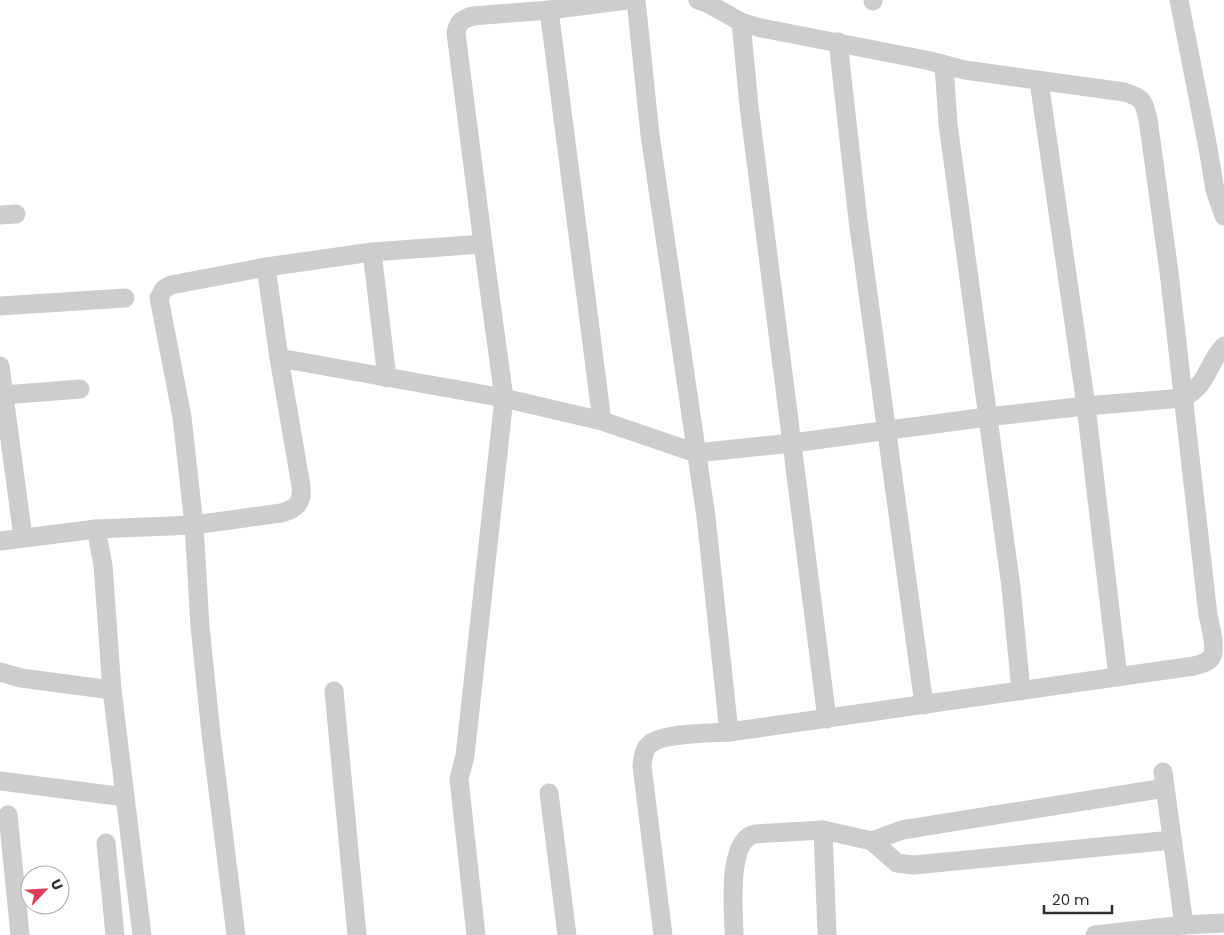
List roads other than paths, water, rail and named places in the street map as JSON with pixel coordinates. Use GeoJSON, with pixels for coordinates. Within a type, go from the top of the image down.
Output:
{"type":"FeatureCollection","features":[{"type":"Feature","properties":{"kind":"street"},"geometry":{"type":"LineString","coordinates":[[476,935],[458,779],[465,756],[504,398],[456,33],[463,19],[473,16],[549,10],[627,0]]}},
{"type":"Feature","properties":{"kind":"street"},"geometry":{"type":"LineString","coordinates":[[636,0],[650,135],[706,517],[729,732]]}},
{"type":"Feature","properties":{"kind":"street"},"geometry":{"type":"LineString","coordinates":[[663,935],[642,766],[642,757],[650,744],[661,739],[681,736],[729,732],[827,719],[1204,663],[1211,659],[1214,652],[1208,615],[1169,272],[1148,119],[1143,103],[1136,96],[1124,92],[966,70],[838,42],[760,28],[741,22],[698,0]]}},
{"type":"Feature","properties":{"kind":"street"},"geometry":{"type":"LineString","coordinates":[[1179,0],[1215,190],[1224,216]]}},
{"type":"Feature","properties":{"kind":"street"},"geometry":{"type":"LineString","coordinates":[[549,10],[602,421]]}},
{"type":"Feature","properties":{"kind":"street"},"geometry":{"type":"LineString","coordinates":[[741,22],[749,106],[827,719]]}},
{"type":"Feature","properties":{"kind":"street"},"geometry":{"type":"LineString","coordinates":[[838,42],[858,220],[924,705]]}},
{"type":"Feature","properties":{"kind":"street"},"geometry":{"type":"LineString","coordinates":[[944,65],[948,124],[1010,587],[1021,691]]}},
{"type":"Feature","properties":{"kind":"street"},"geometry":{"type":"LineString","coordinates":[[1039,80],[1086,406],[1118,677]]}},
{"type":"Feature","properties":{"kind":"street"},"geometry":{"type":"LineString","coordinates":[[236,935],[212,743],[200,626],[194,525],[182,417],[159,298],[164,289],[171,285],[266,267],[372,252],[483,244]]}},
{"type":"Feature","properties":{"kind":"street"},"geometry":{"type":"LineString","coordinates":[[372,252],[387,378]]}},
{"type":"Feature","properties":{"kind":"street"},"geometry":{"type":"LineString","coordinates":[[0,541],[96,529],[194,525],[281,513],[291,510],[298,505],[301,499],[301,486],[279,358],[266,267]]}},
{"type":"Feature","properties":{"kind":"street"},"geometry":{"type":"LineString","coordinates":[[0,306],[125,298]]}},
{"type":"Feature","properties":{"kind":"street"},"geometry":{"type":"LineString","coordinates":[[279,358],[504,398],[602,421],[696,453],[792,443],[987,417],[1183,398],[1192,393],[1202,383],[1217,353],[1224,346]]}},
{"type":"Feature","properties":{"kind":"street"},"geometry":{"type":"LineString","coordinates":[[0,366],[23,537]]}},
{"type":"Feature","properties":{"kind":"street"},"geometry":{"type":"LineString","coordinates":[[4,395],[80,390]]}},
{"type":"Feature","properties":{"kind":"street"},"geometry":{"type":"LineString","coordinates":[[96,529],[103,565],[112,690],[142,935]]}},
{"type":"Feature","properties":{"kind":"street"},"geometry":{"type":"LineString","coordinates":[[0,672],[21,678],[112,690]]}},
{"type":"Feature","properties":{"kind":"street"},"geometry":{"type":"LineString","coordinates":[[334,691],[357,935]]}},
{"type":"Feature","properties":{"kind":"street"},"geometry":{"type":"LineString","coordinates":[[872,841],[902,830],[1164,780],[1184,925]]}},
{"type":"Feature","properties":{"kind":"street"},"geometry":{"type":"LineString","coordinates":[[0,781],[125,797]]}},
{"type":"Feature","properties":{"kind":"street"},"geometry":{"type":"LineString","coordinates":[[549,793],[566,935]]}},
{"type":"Feature","properties":{"kind":"street"},"geometry":{"type":"LineString","coordinates":[[8,815],[20,935]]}},
{"type":"Feature","properties":{"kind":"street"},"geometry":{"type":"LineString","coordinates":[[734,935],[733,873],[737,856],[744,840],[750,835],[823,830],[872,841],[897,863],[914,865],[1172,840]]}},
{"type":"Feature","properties":{"kind":"street"},"geometry":{"type":"LineString","coordinates":[[823,830],[827,935]]}},
{"type":"Feature","properties":{"kind":"street"},"geometry":{"type":"LineString","coordinates":[[106,843],[115,935]]}},
{"type":"Feature","properties":{"kind":"street"},"geometry":{"type":"LineString","coordinates":[[1095,935],[1184,925],[1224,923]]}}]}
